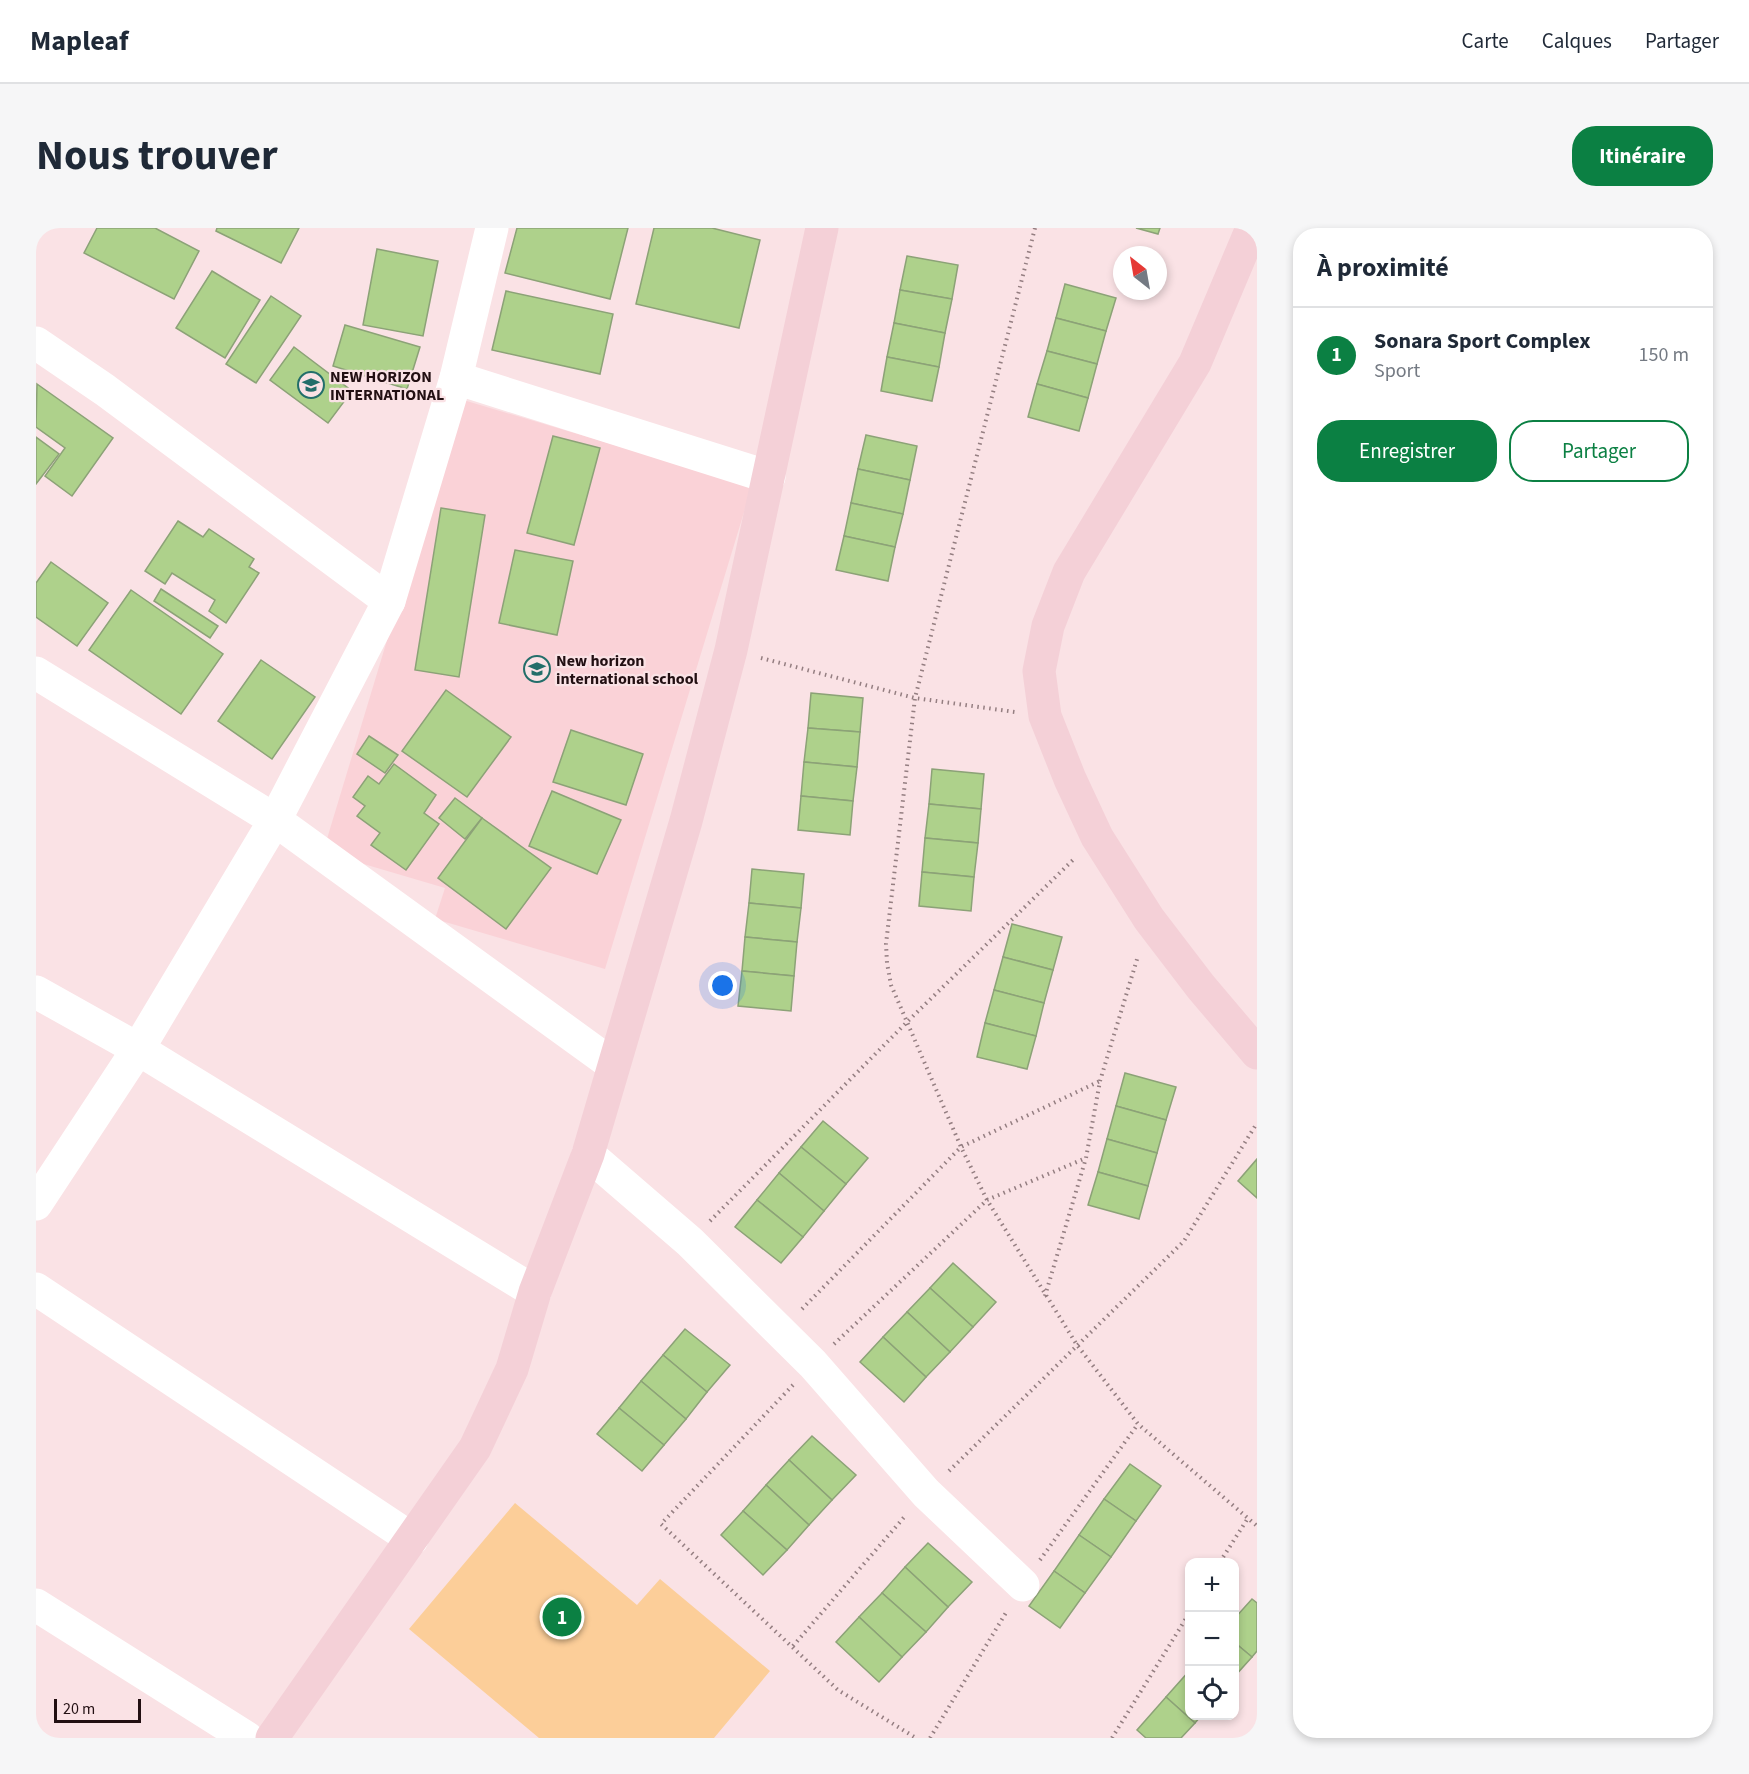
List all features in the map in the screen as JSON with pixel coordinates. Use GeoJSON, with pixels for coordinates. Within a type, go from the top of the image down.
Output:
{"type":"FeatureCollection","features":[{"type":"Feature","properties":{"kind":"street"},"geometry":{"type":"LineString","coordinates":[[36,1204],[138,1049],[275,820],[389,601],[456,378],[492,228]]}},
{"type":"Feature","properties":{"kind":"street"},"geometry":{"type":"LineString","coordinates":[[272,1738],[475,1448],[512,1369],[535,1292],[588,1154],[686,821],[731,650],[822,228]]}},
{"type":"Feature","properties":{"kind":"street"},"geometry":{"type":"LineString","coordinates":[[1252,228],[1195,363],[1069,572],[1048,626],[1039,671],[1045,716],[1070,779],[1097,837],[1149,919],[1201,987],[1257,1053]]}},
{"type":"Feature","properties":{"kind":"street"},"geometry":{"type":"LineString","coordinates":[[36,344],[105,390],[389,601]]}},
{"type":"Feature","properties":{"kind":"street"},"geometry":{"type":"LineString","coordinates":[[456,378],[770,477]]}},
{"type":"Feature","properties":{"kind":"street"},"geometry":{"type":"LineString","coordinates":[[36,673],[275,820],[613,1065]]}},
{"type":"Feature","properties":{"kind":"street"},"geometry":{"type":"LineString","coordinates":[[36,992],[138,1049],[535,1292]]}},
{"type":"Feature","properties":{"kind":"street"},"geometry":{"type":"LineString","coordinates":[[588,1154],[690,1242],[780,1331],[813,1364],[926,1493],[1023,1585]]}},
{"type":"Feature","properties":{"kind":"street"},"geometry":{"type":"LineString","coordinates":[[36,1289],[412,1539]]}},
{"type":"Feature","properties":{"kind":"street"},"geometry":{"type":"LineString","coordinates":[[36,1605],[247,1738]]}},
{"type":"Feature","properties":{"kind":"path"},"geometry":{"type":"LineString","coordinates":[[1035,228],[915,699],[886,944],[887,963],[891,985],[907,1023],[961,1147],[987,1200],[1077,1346],[1138,1424],[1257,1526]]}},
{"type":"Feature","properties":{"kind":"path"},"geometry":{"type":"LineString","coordinates":[[731,650],[915,699],[1045,716]]}},
{"type":"Feature","properties":{"kind":"path"},"geometry":{"type":"LineString","coordinates":[[690,1242],[907,1023],[1097,837]]}},
{"type":"Feature","properties":{"kind":"path"},"geometry":{"type":"LineString","coordinates":[[1045,1297],[1086,1158],[1100,1081],[1149,919]]}},
{"type":"Feature","properties":{"kind":"path"},"geometry":{"type":"LineString","coordinates":[[780,1331],[961,1147],[1100,1081]]}},
{"type":"Feature","properties":{"kind":"path"},"geometry":{"type":"LineString","coordinates":[[793,1646],[926,1493],[1184,1241],[1257,1123]]}},
{"type":"Feature","properties":{"kind":"path"},"geometry":{"type":"LineString","coordinates":[[916,1738],[838,1690],[661,1524],[813,1364],[987,1200],[1086,1158]]}},
{"type":"Feature","properties":{"kind":"path"},"geometry":{"type":"LineString","coordinates":[[1223,1558],[1248,1518]]}},
{"type":"Feature","properties":{"kind":"path"},"geometry":{"type":"LineString","coordinates":[[1112,1738],[1185,1620]]}},
{"type":"Feature","properties":{"kind":"shaded area","name":"New horizon international school"},"geometry":{"type":"Polygon","coordinates":[[[460,399],[752,486],[605,969],[435,919],[445,888],[323,852],[460,399]]]}},
{"type":"Feature","properties":{"kind":"shaded area"},"geometry":{"type":"Polygon","coordinates":[[[515,1503],[637,1605],[660,1579],[770,1671],[714,1738],[539,1738],[409,1629],[515,1503]]]}},
{"type":"Feature","properties":{"kind":"building"},"geometry":{"type":"Polygon","coordinates":[[[97,228],[155,228],[199,251],[174,299],[84,253],[97,228]]]}},
{"type":"Feature","properties":{"kind":"building"},"geometry":{"type":"Polygon","coordinates":[[[217,228],[299,228],[281,263],[216,231],[217,228]]]}},
{"type":"Feature","properties":{"kind":"building"},"geometry":{"type":"Polygon","coordinates":[[[517,228],[628,228],[610,299],[505,273],[517,228]]]}},
{"type":"Feature","properties":{"kind":"building"},"geometry":{"type":"Polygon","coordinates":[[[654,228],[712,228],[760,240],[739,328],[636,304],[654,228]]]}},
{"type":"Feature","properties":{"kind":"building"},"geometry":{"type":"Polygon","coordinates":[[[1136,228],[1160,228],[1158,234],[1136,228]]]}},
{"type":"Feature","properties":{"kind":"building"},"geometry":{"type":"Polygon","coordinates":[[[377,249],[438,261],[423,336],[363,325],[377,249]]]}},
{"type":"Feature","properties":{"kind":"building"},"geometry":{"type":"Polygon","coordinates":[[[907,256],[958,265],[952,299],[900,290],[907,256]]]}},
{"type":"Feature","properties":{"kind":"building"},"geometry":{"type":"Polygon","coordinates":[[[212,271],[260,300],[225,358],[176,328],[212,271]]]}},
{"type":"Feature","properties":{"kind":"building"},"geometry":{"type":"Polygon","coordinates":[[[1065,284],[1113,297],[1113,300],[1115,300],[1106,331],[1056,318],[1065,284]]]}},
{"type":"Feature","properties":{"kind":"building"},"geometry":{"type":"Polygon","coordinates":[[[900,290],[952,299],[945,333],[894,323],[900,290]]]}},
{"type":"Feature","properties":{"kind":"building"},"geometry":{"type":"Polygon","coordinates":[[[506,291],[613,314],[600,374],[492,350],[506,291]]]}},
{"type":"Feature","properties":{"kind":"building"},"geometry":{"type":"Polygon","coordinates":[[[271,296],[301,316],[256,383],[226,364],[271,296]]]}},
{"type":"Feature","properties":{"kind":"building"},"geometry":{"type":"Polygon","coordinates":[[[1056,318],[1106,331],[1097,364],[1047,351],[1056,318]]]}},
{"type":"Feature","properties":{"kind":"building"},"geometry":{"type":"Polygon","coordinates":[[[894,323],[945,333],[939,367],[887,357],[894,323]]]}},
{"type":"Feature","properties":{"kind":"building"},"geometry":{"type":"Polygon","coordinates":[[[345,325],[420,347],[407,389],[333,366],[345,325]]]}},
{"type":"Feature","properties":{"kind":"building","name":"NEW HORIZON INTERNATIONAL"},"geometry":{"type":"Polygon","coordinates":[[[294,347],[352,391],[328,423],[270,380],[294,347]]]}},
{"type":"Feature","properties":{"kind":"building"},"geometry":{"type":"Polygon","coordinates":[[[1047,351],[1097,364],[1088,398],[1037,384],[1047,351]]]}},
{"type":"Feature","properties":{"kind":"building"},"geometry":{"type":"Polygon","coordinates":[[[887,357],[939,367],[932,401],[881,391],[887,357]]]}},
{"type":"Feature","properties":{"kind":"building"},"geometry":{"type":"Polygon","coordinates":[[[37,384],[113,438],[72,496],[45,476],[65,448],[36,427],[37,384]]]}},
{"type":"Feature","properties":{"kind":"building"},"geometry":{"type":"Polygon","coordinates":[[[1037,384],[1088,398],[1079,431],[1028,417],[1037,384]]]}},
{"type":"Feature","properties":{"kind":"building"},"geometry":{"type":"Polygon","coordinates":[[[866,435],[917,446],[910,480],[858,469],[866,435]]]}},
{"type":"Feature","properties":{"kind":"building"},"geometry":{"type":"Polygon","coordinates":[[[553,436],[600,448],[574,545],[527,533],[553,436]]]}},
{"type":"Feature","properties":{"kind":"building"},"geometry":{"type":"Polygon","coordinates":[[[36,437],[59,454],[36,484],[36,437]]]}},
{"type":"Feature","properties":{"kind":"building"},"geometry":{"type":"Polygon","coordinates":[[[858,469],[910,480],[903,514],[851,503],[858,469]]]}},
{"type":"Feature","properties":{"kind":"building"},"geometry":{"type":"Polygon","coordinates":[[[851,503],[903,514],[895,547],[844,536],[851,503]]]}},
{"type":"Feature","properties":{"kind":"building"},"geometry":{"type":"Polygon","coordinates":[[[441,508],[485,515],[459,677],[415,670],[441,508]]]}},
{"type":"Feature","properties":{"kind":"building"},"geometry":{"type":"Polygon","coordinates":[[[178,521],[203,537],[209,529],[254,559],[249,567],[259,573],[226,623],[209,611],[215,600],[172,573],[165,584],[145,571],[178,521]]]}},
{"type":"Feature","properties":{"kind":"building"},"geometry":{"type":"Polygon","coordinates":[[[844,536],[895,547],[888,581],[836,570],[844,536]]]}},
{"type":"Feature","properties":{"kind":"building"},"geometry":{"type":"Polygon","coordinates":[[[515,550],[573,561],[557,635],[499,623],[515,550]]]}},
{"type":"Feature","properties":{"kind":"building"},"geometry":{"type":"Polygon","coordinates":[[[51,562],[108,603],[77,646],[36,617],[36,583],[51,562]]]}},
{"type":"Feature","properties":{"kind":"building"},"geometry":{"type":"Polygon","coordinates":[[[161,589],[218,626],[210,638],[154,601],[161,589]]]}},
{"type":"Feature","properties":{"kind":"building"},"geometry":{"type":"Polygon","coordinates":[[[131,590],[223,654],[181,714],[89,650],[131,590]]]}},
{"type":"Feature","properties":{"kind":"building"},"geometry":{"type":"Polygon","coordinates":[[[261,660],[315,697],[272,759],[218,721],[261,660]]]}},
{"type":"Feature","properties":{"kind":"building"},"geometry":{"type":"Polygon","coordinates":[[[446,690],[511,737],[467,797],[402,751],[446,690]]]}},
{"type":"Feature","properties":{"kind":"building"},"geometry":{"type":"Polygon","coordinates":[[[811,693],[863,698],[860,732],[808,728],[811,693]]]}},
{"type":"Feature","properties":{"kind":"building"},"geometry":{"type":"Polygon","coordinates":[[[808,728],[860,732],[857,767],[804,762],[808,728]]]}},
{"type":"Feature","properties":{"kind":"building"},"geometry":{"type":"Polygon","coordinates":[[[571,730],[643,754],[626,805],[553,782],[571,730]]]}},
{"type":"Feature","properties":{"kind":"building"},"geometry":{"type":"Polygon","coordinates":[[[369,736],[398,755],[385,773],[357,754],[369,736]]]}},
{"type":"Feature","properties":{"kind":"building"},"geometry":{"type":"Polygon","coordinates":[[[804,762],[857,767],[853,801],[801,796],[804,762]]]}},
{"type":"Feature","properties":{"kind":"building"},"geometry":{"type":"Polygon","coordinates":[[[394,764],[436,795],[424,813],[439,824],[406,870],[371,845],[380,833],[357,816],[365,806],[353,797],[368,776],[379,784],[394,764]]]}},
{"type":"Feature","properties":{"kind":"building"},"geometry":{"type":"Polygon","coordinates":[[[932,769],[984,774],[981,809],[929,804],[932,769]]]}},
{"type":"Feature","properties":{"kind":"building"},"geometry":{"type":"Polygon","coordinates":[[[552,791],[621,820],[597,874],[529,846],[552,791]]]}},
{"type":"Feature","properties":{"kind":"building"},"geometry":{"type":"Polygon","coordinates":[[[801,796],[853,801],[850,835],[798,830],[801,796]]]}},
{"type":"Feature","properties":{"kind":"building"},"geometry":{"type":"Polygon","coordinates":[[[455,798],[482,818],[465,839],[439,818],[455,798]]]}},
{"type":"Feature","properties":{"kind":"building"},"geometry":{"type":"Polygon","coordinates":[[[929,804],[981,809],[978,843],[925,838],[929,804]]]}},
{"type":"Feature","properties":{"kind":"building"},"geometry":{"type":"Polygon","coordinates":[[[482,818],[551,868],[506,929],[438,878],[482,818]]]}},
{"type":"Feature","properties":{"kind":"building"},"geometry":{"type":"Polygon","coordinates":[[[925,838],[978,843],[974,877],[922,872],[925,838]]]}},
{"type":"Feature","properties":{"kind":"building"},"geometry":{"type":"Polygon","coordinates":[[[752,869],[804,874],[801,908],[749,903],[752,869]]]}},
{"type":"Feature","properties":{"kind":"building"},"geometry":{"type":"Polygon","coordinates":[[[922,872],[974,877],[971,911],[919,906],[922,872]]]}},
{"type":"Feature","properties":{"kind":"building"},"geometry":{"type":"Polygon","coordinates":[[[749,903],[801,908],[797,942],[745,937],[749,903]]]}},
{"type":"Feature","properties":{"kind":"building"},"geometry":{"type":"Polygon","coordinates":[[[1012,924],[1062,937],[1053,970],[1003,957],[1012,924]]]}},
{"type":"Feature","properties":{"kind":"building"},"geometry":{"type":"Polygon","coordinates":[[[745,937],[797,942],[794,976],[742,971],[745,937]]]}},
{"type":"Feature","properties":{"kind":"building"},"geometry":{"type":"Polygon","coordinates":[[[1003,957],[1053,970],[1044,1003],[994,990],[1003,957]]]}},
{"type":"Feature","properties":{"kind":"building"},"geometry":{"type":"Polygon","coordinates":[[[742,971],[794,976],[791,1011],[738,1006],[742,971]]]}},
{"type":"Feature","properties":{"kind":"building"},"geometry":{"type":"Polygon","coordinates":[[[994,990],[1044,1003],[1036,1036],[985,1023],[994,990]]]}},
{"type":"Feature","properties":{"kind":"building"},"geometry":{"type":"Polygon","coordinates":[[[985,1023],[1036,1036],[1027,1069],[977,1057],[985,1023]]]}},
{"type":"Feature","properties":{"kind":"building"},"geometry":{"type":"Polygon","coordinates":[[[1125,1073],[1176,1087],[1166,1120],[1116,1106],[1125,1073]]]}},
{"type":"Feature","properties":{"kind":"building"},"geometry":{"type":"Polygon","coordinates":[[[1116,1106],[1166,1120],[1157,1153],[1107,1139],[1116,1106]]]}},
{"type":"Feature","properties":{"kind":"building"},"geometry":{"type":"Polygon","coordinates":[[[823,1121],[868,1158],[846,1184],[801,1147],[823,1121]]]}},
{"type":"Feature","properties":{"kind":"building"},"geometry":{"type":"Polygon","coordinates":[[[1107,1139],[1157,1153],[1148,1186],[1098,1172],[1107,1139]]]}},
{"type":"Feature","properties":{"kind":"building"},"geometry":{"type":"Polygon","coordinates":[[[801,1147],[846,1184],[824,1211],[779,1173],[801,1147]]]}},
{"type":"Feature","properties":{"kind":"building"},"geometry":{"type":"Polygon","coordinates":[[[1257,1159],[1257,1198],[1238,1181],[1257,1159]]]}},
{"type":"Feature","properties":{"kind":"building"},"geometry":{"type":"Polygon","coordinates":[[[1098,1172],[1148,1186],[1139,1219],[1088,1205],[1098,1172]]]}},
{"type":"Feature","properties":{"kind":"building"},"geometry":{"type":"Polygon","coordinates":[[[779,1173],[824,1211],[803,1237],[757,1200],[779,1173]]]}},
{"type":"Feature","properties":{"kind":"building"},"geometry":{"type":"Polygon","coordinates":[[[757,1200],[803,1237],[781,1263],[735,1227],[757,1200]]]}},
{"type":"Feature","properties":{"kind":"building"},"geometry":{"type":"Polygon","coordinates":[[[953,1263],[996,1302],[973,1327],[930,1288],[953,1263]]]}},
{"type":"Feature","properties":{"kind":"building"},"geometry":{"type":"Polygon","coordinates":[[[930,1288],[973,1327],[950,1352],[907,1312],[930,1288]]]}},
{"type":"Feature","properties":{"kind":"building"},"geometry":{"type":"Polygon","coordinates":[[[907,1312],[950,1352],[926,1377],[883,1337],[907,1312]]]}},
{"type":"Feature","properties":{"kind":"building"},"geometry":{"type":"Polygon","coordinates":[[[685,1329],[730,1365],[707,1392],[663,1355],[685,1329]]]}},
{"type":"Feature","properties":{"kind":"building"},"geometry":{"type":"Polygon","coordinates":[[[883,1337],[926,1377],[904,1402],[860,1362],[883,1337]]]}},
{"type":"Feature","properties":{"kind":"building"},"geometry":{"type":"Polygon","coordinates":[[[663,1355],[707,1392],[686,1419],[641,1381],[663,1355]]]}},
{"type":"Feature","properties":{"kind":"building"},"geometry":{"type":"Polygon","coordinates":[[[641,1381],[686,1419],[664,1445],[619,1408],[641,1381]]]}},
{"type":"Feature","properties":{"kind":"building"},"geometry":{"type":"Polygon","coordinates":[[[619,1408],[664,1445],[642,1471],[597,1434],[619,1408]]]}},
{"type":"Feature","properties":{"kind":"building"},"geometry":{"type":"Polygon","coordinates":[[[812,1436],[856,1475],[832,1500],[789,1460],[812,1436]]]}},
{"type":"Feature","properties":{"kind":"building"},"geometry":{"type":"Polygon","coordinates":[[[789,1460],[832,1500],[809,1525],[766,1485],[789,1460]]]}},
{"type":"Feature","properties":{"kind":"building"},"geometry":{"type":"Polygon","coordinates":[[[1130,1464],[1161,1486],[1136,1521],[1104,1499],[1130,1464]]]}},
{"type":"Feature","properties":{"kind":"building"},"geometry":{"type":"Polygon","coordinates":[[[766,1485],[809,1525],[787,1550],[743,1511],[766,1485]]]}},
{"type":"Feature","properties":{"kind":"building"},"geometry":{"type":"Polygon","coordinates":[[[1104,1499],[1136,1521],[1111,1557],[1079,1535],[1104,1499]]]}},
{"type":"Feature","properties":{"kind":"building"},"geometry":{"type":"Polygon","coordinates":[[[743,1511],[787,1550],[763,1575],[721,1535],[743,1511]]]}},
{"type":"Feature","properties":{"kind":"building"},"geometry":{"type":"Polygon","coordinates":[[[1079,1535],[1111,1557],[1085,1593],[1054,1571],[1079,1535]]]}},
{"type":"Feature","properties":{"kind":"building"},"geometry":{"type":"Polygon","coordinates":[[[928,1543],[972,1582],[948,1607],[905,1567],[928,1543]]]}},
{"type":"Feature","properties":{"kind":"building"},"geometry":{"type":"Polygon","coordinates":[[[905,1567],[948,1607],[926,1632],[882,1593],[905,1567]]]}},
{"type":"Feature","properties":{"kind":"building"},"geometry":{"type":"Polygon","coordinates":[[[1054,1571],[1085,1593],[1060,1628],[1029,1606],[1054,1571]]]}},
{"type":"Feature","properties":{"kind":"building"},"geometry":{"type":"Polygon","coordinates":[[[882,1593],[926,1632],[902,1657],[859,1617],[882,1593]]]}},
{"type":"Feature","properties":{"kind":"building"},"geometry":{"type":"Polygon","coordinates":[[[1252,1599],[1257,1603],[1257,1651],[1252,1657],[1239,1646],[1239,1613],[1252,1599]]]}},
{"type":"Feature","properties":{"kind":"building"},"geometry":{"type":"Polygon","coordinates":[[[859,1617],[902,1657],[879,1682],[836,1642],[859,1617]]]}},
{"type":"Feature","properties":{"kind":"building"},"geometry":{"type":"Polygon","coordinates":[[[1239,1646],[1252,1657],[1239,1671],[1239,1646]]]}},
{"type":"Feature","properties":{"kind":"building"},"geometry":{"type":"Polygon","coordinates":[[[1185,1676],[1185,1714],[1166,1697],[1185,1676]]]}},
{"type":"Feature","properties":{"kind":"building"},"geometry":{"type":"Polygon","coordinates":[[[1166,1697],[1185,1714],[1185,1720],[1192,1720],[1195,1723],[1181,1738],[1146,1738],[1137,1730],[1166,1697]]]}},
{"type":"Feature","properties":{"kind":"place","name":"NEW HORIZON INTERNATIONAL"},"geometry":{"type":"Point","coordinates":[311,385]}},
{"type":"Feature","properties":{"kind":"place","name":"New horizon international school"},"geometry":{"type":"Point","coordinates":[537,669]}},
{"type":"Feature","properties":{"kind":"place","name":"Sonara Sport Complex"},"geometry":{"type":"Point","coordinates":[562,1617]}}]}
